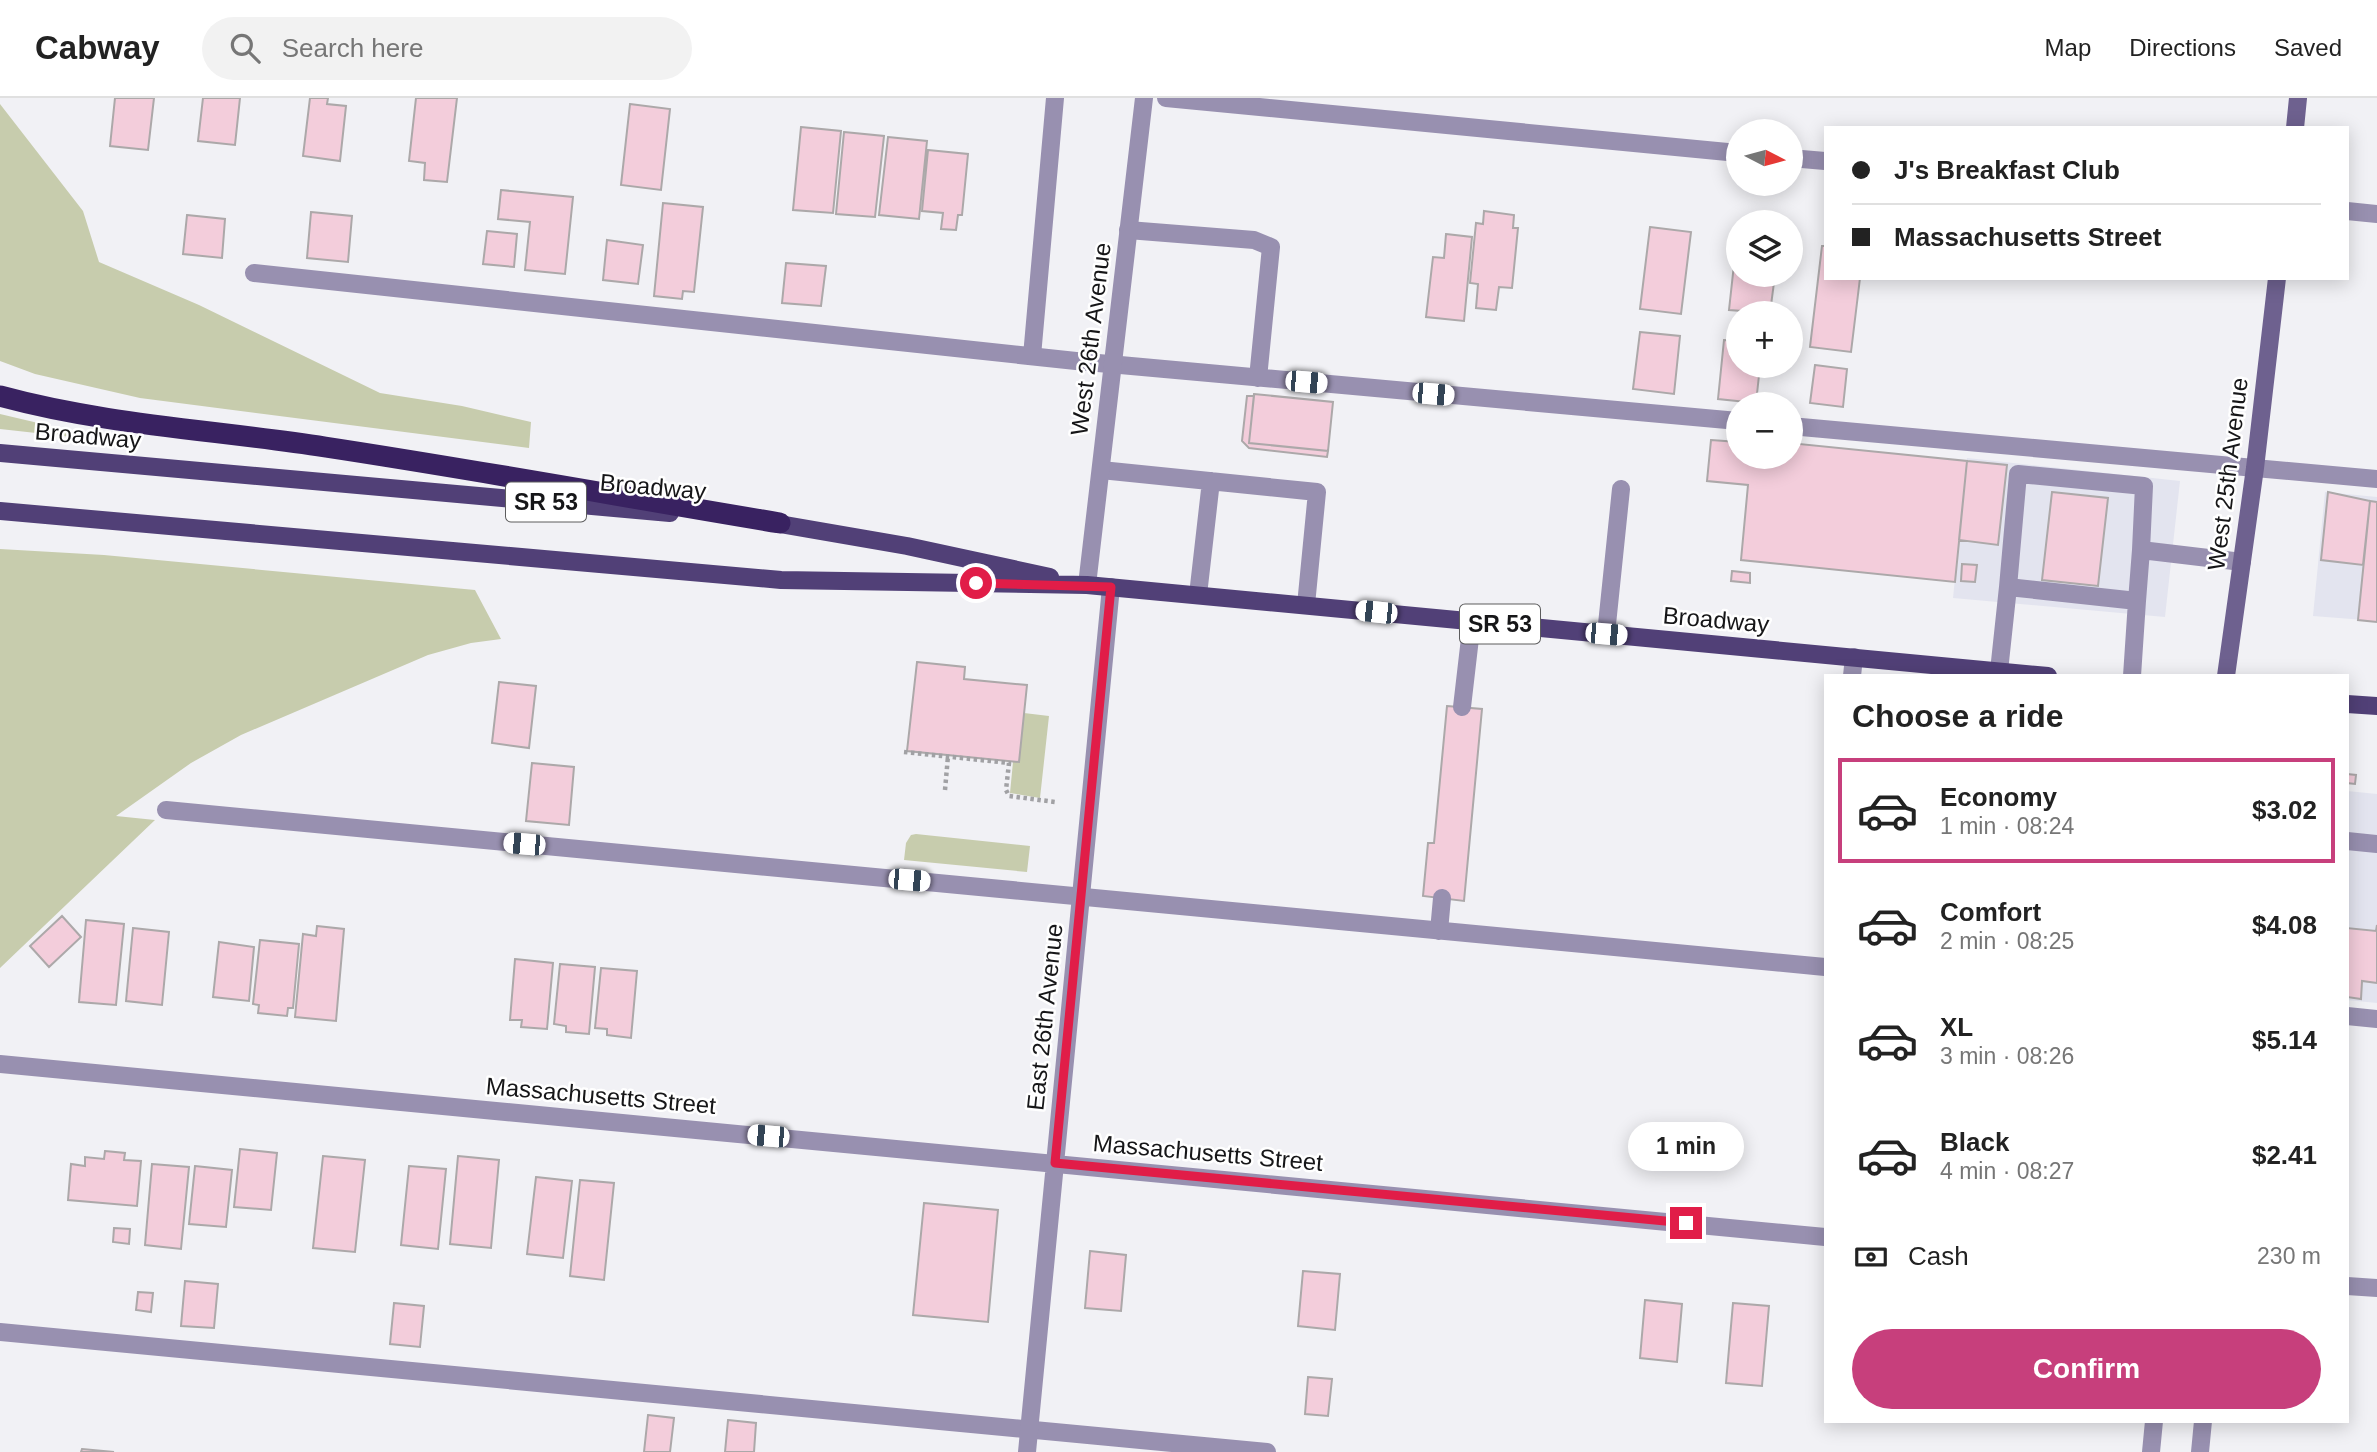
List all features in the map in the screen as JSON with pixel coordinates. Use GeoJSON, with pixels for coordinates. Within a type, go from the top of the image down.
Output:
{"type":"FeatureCollection","features":[{"type":"Feature","properties":{"kind":"highway"},"geometry":{"type":"LineString","coordinates":[[0,396],[37,406],[151,426],[323,446],[780,523]]}},
{"type":"Feature","properties":{"kind":"main road","name":"Broadway"},"geometry":{"type":"LineString","coordinates":[[0,453],[780,523],[907,546],[1087,585]]}},
{"type":"Feature","properties":{"kind":"main road","name":"Broadway"},"geometry":{"type":"LineString","coordinates":[[0,511],[781,580],[1087,585],[1606,634],[1853,666],[2028,674]]}},
{"type":"Feature","properties":{"kind":"main road"},"geometry":{"type":"LineString","coordinates":[[2349,704],[2377,706]]}},
{"type":"Feature","properties":{"kind":"street"},"geometry":{"type":"LineString","coordinates":[[1032,356],[1055,98]]}},
{"type":"Feature","properties":{"kind":"street","name":"West 26th Avenue"},"geometry":{"type":"LineString","coordinates":[[1087,585],[1144,98]]}},
{"type":"Feature","properties":{"kind":"street"},"geometry":{"type":"LineString","coordinates":[[1166,98],[1726,152]]}},
{"type":"Feature","properties":{"kind":"street"},"geometry":{"type":"LineString","coordinates":[[2295,126],[2298,98]]}},
{"type":"Feature","properties":{"kind":"street"},"geometry":{"type":"LineString","coordinates":[[1803,159],[1824,161]]}},
{"type":"Feature","properties":{"kind":"street"},"geometry":{"type":"LineString","coordinates":[[2349,211],[2377,214]]}},
{"type":"Feature","properties":{"kind":"street"},"geometry":{"type":"LineString","coordinates":[[1128,230],[1254,240],[1271,247],[1258,378]]}},
{"type":"Feature","properties":{"kind":"street"},"geometry":{"type":"LineString","coordinates":[[254,273],[1032,356],[1726,420]]}},
{"type":"Feature","properties":{"kind":"street","name":"West 25th Avenue"},"geometry":{"type":"LineString","coordinates":[[2226,674],[2255,468],[2277,280]]}},
{"type":"Feature","properties":{"kind":"street"},"geometry":{"type":"LineString","coordinates":[[1803,427],[2377,479]]}},
{"type":"Feature","properties":{"kind":"street"},"geometry":{"type":"LineString","coordinates":[[1101,470],[1317,492],[1306,605]]}},
{"type":"Feature","properties":{"kind":"street"},"geometry":{"type":"LineString","coordinates":[[1999,671],[2018,474],[2144,486],[2132,674]]}},
{"type":"Feature","properties":{"kind":"street"},"geometry":{"type":"LineString","coordinates":[[1198,596],[1211,481]]}},
{"type":"Feature","properties":{"kind":"street"},"geometry":{"type":"LineString","coordinates":[[1606,634],[1621,489]]}},
{"type":"Feature","properties":{"kind":"street"},"geometry":{"type":"LineString","coordinates":[[2141,550],[2242,562]]}},
{"type":"Feature","properties":{"kind":"street","name":"East 26th Avenue"},"geometry":{"type":"LineString","coordinates":[[1027,1452],[1111,587]]}},
{"type":"Feature","properties":{"kind":"street"},"geometry":{"type":"LineString","coordinates":[[2008,587],[2137,601]]}},
{"type":"Feature","properties":{"kind":"street"},"geometry":{"type":"LineString","coordinates":[[1462,707],[1472,621]]}},
{"type":"Feature","properties":{"kind":"street"},"geometry":{"type":"LineString","coordinates":[[166,810],[1824,967]]}},
{"type":"Feature","properties":{"kind":"street"},"geometry":{"type":"LineString","coordinates":[[2349,841],[2377,844]]}},
{"type":"Feature","properties":{"kind":"street"},"geometry":{"type":"LineString","coordinates":[[1439,931],[1442,898]]}},
{"type":"Feature","properties":{"kind":"street"},"geometry":{"type":"LineString","coordinates":[[2349,1016],[2377,1019]]}},
{"type":"Feature","properties":{"kind":"street","name":"Massachusetts Street"},"geometry":{"type":"LineString","coordinates":[[0,1064],[1824,1237]]}},
{"type":"Feature","properties":{"kind":"street"},"geometry":{"type":"LineString","coordinates":[[2349,1286],[2377,1289]]}},
{"type":"Feature","properties":{"kind":"street"},"geometry":{"type":"LineString","coordinates":[[0,1332],[1267,1452]]}},
{"type":"Feature","properties":{"kind":"street"},"geometry":{"type":"LineString","coordinates":[[2151,1452],[2154,1423]]}},
{"type":"Feature","properties":{"kind":"street"},"geometry":{"type":"LineString","coordinates":[[2200,1452],[2203,1423]]}},
{"type":"Feature","properties":{"kind":"path"},"geometry":{"type":"LineString","coordinates":[[904,752],[1009,763],[1006,790],[1009,796],[1055,802]]}},
{"type":"Feature","properties":{"kind":"path"},"geometry":{"type":"LineString","coordinates":[[945,790],[948,756]]}},
{"type":"Feature","properties":{"kind":"shaded area"},"geometry":{"type":"Polygon","coordinates":[[[1967,458],[2180,481],[2165,617],[1953,598],[1967,458]]]}},
{"type":"Feature","properties":{"kind":"shaded area"},"geometry":{"type":"Polygon","coordinates":[[[2325,492],[2377,497],[2377,621],[2313,616],[2325,492]]]}},
{"type":"Feature","properties":{"kind":"shaded area"},"geometry":{"type":"Polygon","coordinates":[[[2349,791],[2377,794],[2377,1003],[2349,1000],[2349,791]]]}},
{"type":"Feature","properties":{"kind":"green space"},"geometry":{"type":"Polygon","coordinates":[[[0,104],[83,211],[99,262],[199,305],[380,393],[462,406],[531,422],[529,448],[140,398],[35,374],[0,361],[0,104]]]}},
{"type":"Feature","properties":{"kind":"green space"},"geometry":{"type":"Polygon","coordinates":[[[0,414],[72,431],[72,437],[0,429],[0,414]]]}},
{"type":"Feature","properties":{"kind":"green space"},"geometry":{"type":"Polygon","coordinates":[[[0,549],[104,555],[475,590],[501,639],[471,643],[428,655],[241,735],[191,763],[116,816],[155,820],[0,968],[0,549]]]}},
{"type":"Feature","properties":{"kind":"green space"},"geometry":{"type":"Polygon","coordinates":[[[1024,713],[1049,716],[1040,798],[1010,793],[1013,762],[1019,762],[1024,713]]]}},
{"type":"Feature","properties":{"kind":"green space"},"geometry":{"type":"Polygon","coordinates":[[[911,835],[1030,846],[1027,872],[904,860],[906,843],[911,835]]]}},
{"type":"Feature","properties":{"kind":"building"},"geometry":{"type":"Polygon","coordinates":[[[115,98],[154,98],[148,150],[110,146],[115,98]]]}},
{"type":"Feature","properties":{"kind":"building"},"geometry":{"type":"Polygon","coordinates":[[[203,98],[240,98],[235,145],[198,141],[203,98]]]}},
{"type":"Feature","properties":{"kind":"building"},"geometry":{"type":"Polygon","coordinates":[[[310,98],[328,98],[327,104],[346,106],[340,161],[303,156],[310,98]]]}},
{"type":"Feature","properties":{"kind":"building"},"geometry":{"type":"Polygon","coordinates":[[[416,98],[457,98],[447,182],[424,180],[425,163],[409,161],[416,98]]]}},
{"type":"Feature","properties":{"kind":"building"},"geometry":{"type":"Polygon","coordinates":[[[630,104],[670,109],[661,190],[621,185],[630,104]]]}},
{"type":"Feature","properties":{"kind":"building"},"geometry":{"type":"Polygon","coordinates":[[[801,127],[841,131],[833,213],[793,210],[801,127]]]}},
{"type":"Feature","properties":{"kind":"building"},"geometry":{"type":"Polygon","coordinates":[[[844,132],[884,136],[875,217],[836,214],[844,132]]]}},
{"type":"Feature","properties":{"kind":"building"},"geometry":{"type":"Polygon","coordinates":[[[888,137],[927,141],[919,219],[879,215],[888,137]]]}},
{"type":"Feature","properties":{"kind":"building"},"geometry":{"type":"Polygon","coordinates":[[[928,150],[968,154],[962,215],[958,215],[956,230],[941,229],[943,213],[922,211],[928,150]]]}},
{"type":"Feature","properties":{"kind":"building"},"geometry":{"type":"Polygon","coordinates":[[[501,190],[573,197],[565,274],[525,270],[530,222],[498,219],[501,190]]]}},
{"type":"Feature","properties":{"kind":"building"},"geometry":{"type":"Polygon","coordinates":[[[663,203],[703,207],[694,292],[683,291],[682,299],[654,296],[663,203]]]}},
{"type":"Feature","properties":{"kind":"building"},"geometry":{"type":"Polygon","coordinates":[[[1484,211],[1514,215],[1513,228],[1518,228],[1512,288],[1499,287],[1496,310],[1476,308],[1478,284],[1470,283],[1476,223],[1483,224],[1484,211]]]}},
{"type":"Feature","properties":{"kind":"building"},"geometry":{"type":"Polygon","coordinates":[[[311,212],[352,216],[348,262],[307,258],[311,212]]]}},
{"type":"Feature","properties":{"kind":"building"},"geometry":{"type":"Polygon","coordinates":[[[187,215],[225,219],[222,258],[183,254],[187,215]]]}},
{"type":"Feature","properties":{"kind":"building"},"geometry":{"type":"Polygon","coordinates":[[[1650,227],[1691,232],[1681,314],[1640,309],[1650,227]]]}},
{"type":"Feature","properties":{"kind":"building"},"geometry":{"type":"Polygon","coordinates":[[[487,231],[517,234],[514,267],[483,264],[487,231]]]}},
{"type":"Feature","properties":{"kind":"building"},"geometry":{"type":"Polygon","coordinates":[[[1446,234],[1472,237],[1464,321],[1426,317],[1433,257],[1444,258],[1446,234]]]}},
{"type":"Feature","properties":{"kind":"building"},"geometry":{"type":"Polygon","coordinates":[[[607,240],[643,245],[638,284],[603,280],[607,240]]]}},
{"type":"Feature","properties":{"kind":"building"},"geometry":{"type":"Polygon","coordinates":[[[1824,246],[1824,280],[1860,280],[1851,352],[1810,347],[1824,246]]]}},
{"type":"Feature","properties":{"kind":"building"},"geometry":{"type":"Polygon","coordinates":[[[786,263],[826,266],[821,306],[782,303],[786,263]]]}},
{"type":"Feature","properties":{"kind":"building"},"geometry":{"type":"Polygon","coordinates":[[[1732,287],[1773,287],[1772,301],[1730,301],[1732,287]]]}},
{"type":"Feature","properties":{"kind":"building"},"geometry":{"type":"Polygon","coordinates":[[[1640,332],[1680,336],[1674,394],[1633,389],[1640,332]]]}},
{"type":"Feature","properties":{"kind":"building"},"geometry":{"type":"Polygon","coordinates":[[[1726,340],[1726,378],[1759,378],[1757,392],[1726,392],[1726,400],[1718,399],[1726,340]]]}},
{"type":"Feature","properties":{"kind":"building"},"geometry":{"type":"Polygon","coordinates":[[[1815,365],[1847,369],[1843,407],[1810,403],[1815,365]]]}},
{"type":"Feature","properties":{"kind":"building"},"geometry":{"type":"Polygon","coordinates":[[[1254,394],[1333,402],[1328,451],[1249,443],[1254,394]]]}},
{"type":"Feature","properties":{"kind":"building"},"geometry":{"type":"Polygon","coordinates":[[[1247,396],[1254,396],[1249,443],[1328,451],[1327,457],[1249,448],[1242,441],[1247,396]]]}},
{"type":"Feature","properties":{"kind":"building"},"geometry":{"type":"Polygon","coordinates":[[[1711,440],[1726,441],[1726,469],[1803,469],[1803,444],[1967,461],[1955,582],[1741,560],[1748,485],[1707,481],[1711,440]]]}},
{"type":"Feature","properties":{"kind":"building"},"geometry":{"type":"Polygon","coordinates":[[[1967,461],[2007,465],[1998,545],[1959,540],[1967,461]]]}},
{"type":"Feature","properties":{"kind":"building"},"geometry":{"type":"Polygon","coordinates":[[[2052,492],[2108,498],[2098,586],[2042,580],[2052,492]]]}},
{"type":"Feature","properties":{"kind":"building"},"geometry":{"type":"Polygon","coordinates":[[[2328,492],[2370,501],[2363,565],[2321,560],[2328,492]]]}},
{"type":"Feature","properties":{"kind":"building"},"geometry":{"type":"Polygon","coordinates":[[[2370,501],[2377,502],[2377,622],[2358,620],[2370,501]]]}},
{"type":"Feature","properties":{"kind":"building"},"geometry":{"type":"Polygon","coordinates":[[[1962,564],[1977,565],[1975,582],[1961,581],[1962,564]]]}},
{"type":"Feature","properties":{"kind":"building"},"geometry":{"type":"Polygon","coordinates":[[[1732,571],[1750,573],[1750,583],[1731,581],[1732,571]]]}},
{"type":"Feature","properties":{"kind":"building"},"geometry":{"type":"Polygon","coordinates":[[[917,662],[965,667],[964,679],[1027,685],[1019,762],[907,751],[917,662]]]}},
{"type":"Feature","properties":{"kind":"building"},"geometry":{"type":"Polygon","coordinates":[[[499,682],[536,686],[529,748],[492,743],[499,682]]]}},
{"type":"Feature","properties":{"kind":"building"},"geometry":{"type":"Polygon","coordinates":[[[1447,706],[1482,709],[1464,901],[1423,896],[1428,843],[1434,843],[1447,706]]]}},
{"type":"Feature","properties":{"kind":"building"},"geometry":{"type":"Polygon","coordinates":[[[532,763],[574,767],[569,825],[526,821],[532,763]]]}},
{"type":"Feature","properties":{"kind":"building"},"geometry":{"type":"Polygon","coordinates":[[[2349,774],[2356,775],[2355,784],[2349,783],[2349,774]]]}},
{"type":"Feature","properties":{"kind":"building"},"geometry":{"type":"Polygon","coordinates":[[[62,916],[81,937],[49,967],[30,946],[62,916]]]}},
{"type":"Feature","properties":{"kind":"building"},"geometry":{"type":"Polygon","coordinates":[[[86,920],[124,924],[116,1005],[79,1002],[86,920]]]}},
{"type":"Feature","properties":{"kind":"building"},"geometry":{"type":"Polygon","coordinates":[[[2377,925],[2377,983],[2362,981],[2361,999],[2349,997],[2349,928],[2376,931],[2377,925]]]}},
{"type":"Feature","properties":{"kind":"building"},"geometry":{"type":"Polygon","coordinates":[[[317,926],[344,929],[336,1021],[295,1017],[303,934],[316,936],[317,926]]]}},
{"type":"Feature","properties":{"kind":"building"},"geometry":{"type":"Polygon","coordinates":[[[133,928],[169,932],[162,1005],[126,1001],[133,928]]]}},
{"type":"Feature","properties":{"kind":"building"},"geometry":{"type":"Polygon","coordinates":[[[260,940],[299,944],[293,1008],[288,1008],[287,1016],[258,1013],[259,1005],[253,1004],[260,940]]]}},
{"type":"Feature","properties":{"kind":"building"},"geometry":{"type":"Polygon","coordinates":[[[219,942],[254,947],[249,1001],[213,997],[219,942]]]}},
{"type":"Feature","properties":{"kind":"building"},"geometry":{"type":"Polygon","coordinates":[[[515,959],[553,963],[547,1029],[521,1027],[522,1020],[510,1020],[515,959]]]}},
{"type":"Feature","properties":{"kind":"building"},"geometry":{"type":"Polygon","coordinates":[[[560,964],[595,967],[589,1034],[566,1032],[566,1026],[554,1024],[560,964]]]}},
{"type":"Feature","properties":{"kind":"building"},"geometry":{"type":"Polygon","coordinates":[[[601,968],[637,971],[631,1038],[607,1035],[607,1029],[595,1028],[601,968]]]}},
{"type":"Feature","properties":{"kind":"building"},"geometry":{"type":"Polygon","coordinates":[[[240,1149],[277,1153],[271,1210],[234,1207],[240,1149]]]}},
{"type":"Feature","properties":{"kind":"building"},"geometry":{"type":"Polygon","coordinates":[[[105,1151],[125,1153],[124,1160],[141,1161],[137,1206],[68,1200],[71,1164],[85,1166],[85,1157],[104,1159],[105,1151]]]}},
{"type":"Feature","properties":{"kind":"building"},"geometry":{"type":"Polygon","coordinates":[[[323,1156],[365,1160],[355,1252],[313,1248],[323,1156]]]}},
{"type":"Feature","properties":{"kind":"building"},"geometry":{"type":"Polygon","coordinates":[[[458,1156],[499,1160],[491,1248],[450,1244],[458,1156]]]}},
{"type":"Feature","properties":{"kind":"building"},"geometry":{"type":"Polygon","coordinates":[[[152,1164],[189,1167],[181,1249],[145,1245],[152,1164]]]}},
{"type":"Feature","properties":{"kind":"building"},"geometry":{"type":"Polygon","coordinates":[[[195,1166],[232,1170],[226,1227],[189,1224],[195,1166]]]}},
{"type":"Feature","properties":{"kind":"building"},"geometry":{"type":"Polygon","coordinates":[[[409,1166],[446,1169],[438,1249],[401,1245],[409,1166]]]}},
{"type":"Feature","properties":{"kind":"building"},"geometry":{"type":"Polygon","coordinates":[[[536,1177],[572,1181],[563,1258],[527,1254],[536,1177]]]}},
{"type":"Feature","properties":{"kind":"building"},"geometry":{"type":"Polygon","coordinates":[[[580,1180],[614,1183],[604,1280],[570,1276],[580,1180]]]}},
{"type":"Feature","properties":{"kind":"building"},"geometry":{"type":"Polygon","coordinates":[[[924,1203],[998,1210],[988,1322],[913,1315],[924,1203]]]}},
{"type":"Feature","properties":{"kind":"building"},"geometry":{"type":"Polygon","coordinates":[[[114,1228],[130,1229],[129,1244],[113,1242],[114,1228]]]}},
{"type":"Feature","properties":{"kind":"building"},"geometry":{"type":"Polygon","coordinates":[[[1090,1251],[1126,1255],[1121,1311],[1085,1308],[1090,1251]]]}},
{"type":"Feature","properties":{"kind":"building"},"geometry":{"type":"Polygon","coordinates":[[[1303,1271],[1340,1274],[1335,1330],[1298,1326],[1303,1271]]]}},
{"type":"Feature","properties":{"kind":"building"},"geometry":{"type":"Polygon","coordinates":[[[185,1281],[218,1284],[214,1328],[181,1326],[185,1281]]]}},
{"type":"Feature","properties":{"kind":"building"},"geometry":{"type":"Polygon","coordinates":[[[138,1292],[153,1293],[151,1312],[136,1310],[138,1292]]]}},
{"type":"Feature","properties":{"kind":"building"},"geometry":{"type":"Polygon","coordinates":[[[1645,1300],[1682,1304],[1677,1362],[1640,1358],[1645,1300]]]}},
{"type":"Feature","properties":{"kind":"building"},"geometry":{"type":"Polygon","coordinates":[[[394,1303],[424,1306],[420,1347],[390,1344],[394,1303]]]}},
{"type":"Feature","properties":{"kind":"building"},"geometry":{"type":"Polygon","coordinates":[[[1733,1303],[1769,1306],[1762,1386],[1726,1383],[1733,1303]]]}},
{"type":"Feature","properties":{"kind":"building"},"geometry":{"type":"Polygon","coordinates":[[[1308,1377],[1332,1379],[1328,1416],[1305,1414],[1308,1377]]]}},
{"type":"Feature","properties":{"kind":"building"},"geometry":{"type":"Polygon","coordinates":[[[648,1415],[674,1418],[670,1452],[644,1452],[648,1415]]]}},
{"type":"Feature","properties":{"kind":"building"},"geometry":{"type":"Polygon","coordinates":[[[728,1420],[756,1423],[754,1452],[725,1452],[728,1420]]]}},
{"type":"Feature","properties":{"kind":"building"},"geometry":{"type":"Polygon","coordinates":[[[82,1449],[114,1452],[81,1452],[82,1449]]]}},
{"type":"Feature","properties":{"kind":"route"},"geometry":{"type":"LineString","coordinates":[[976,583],[1111,587],[1055,1163],[1686,1223]]}}]}
